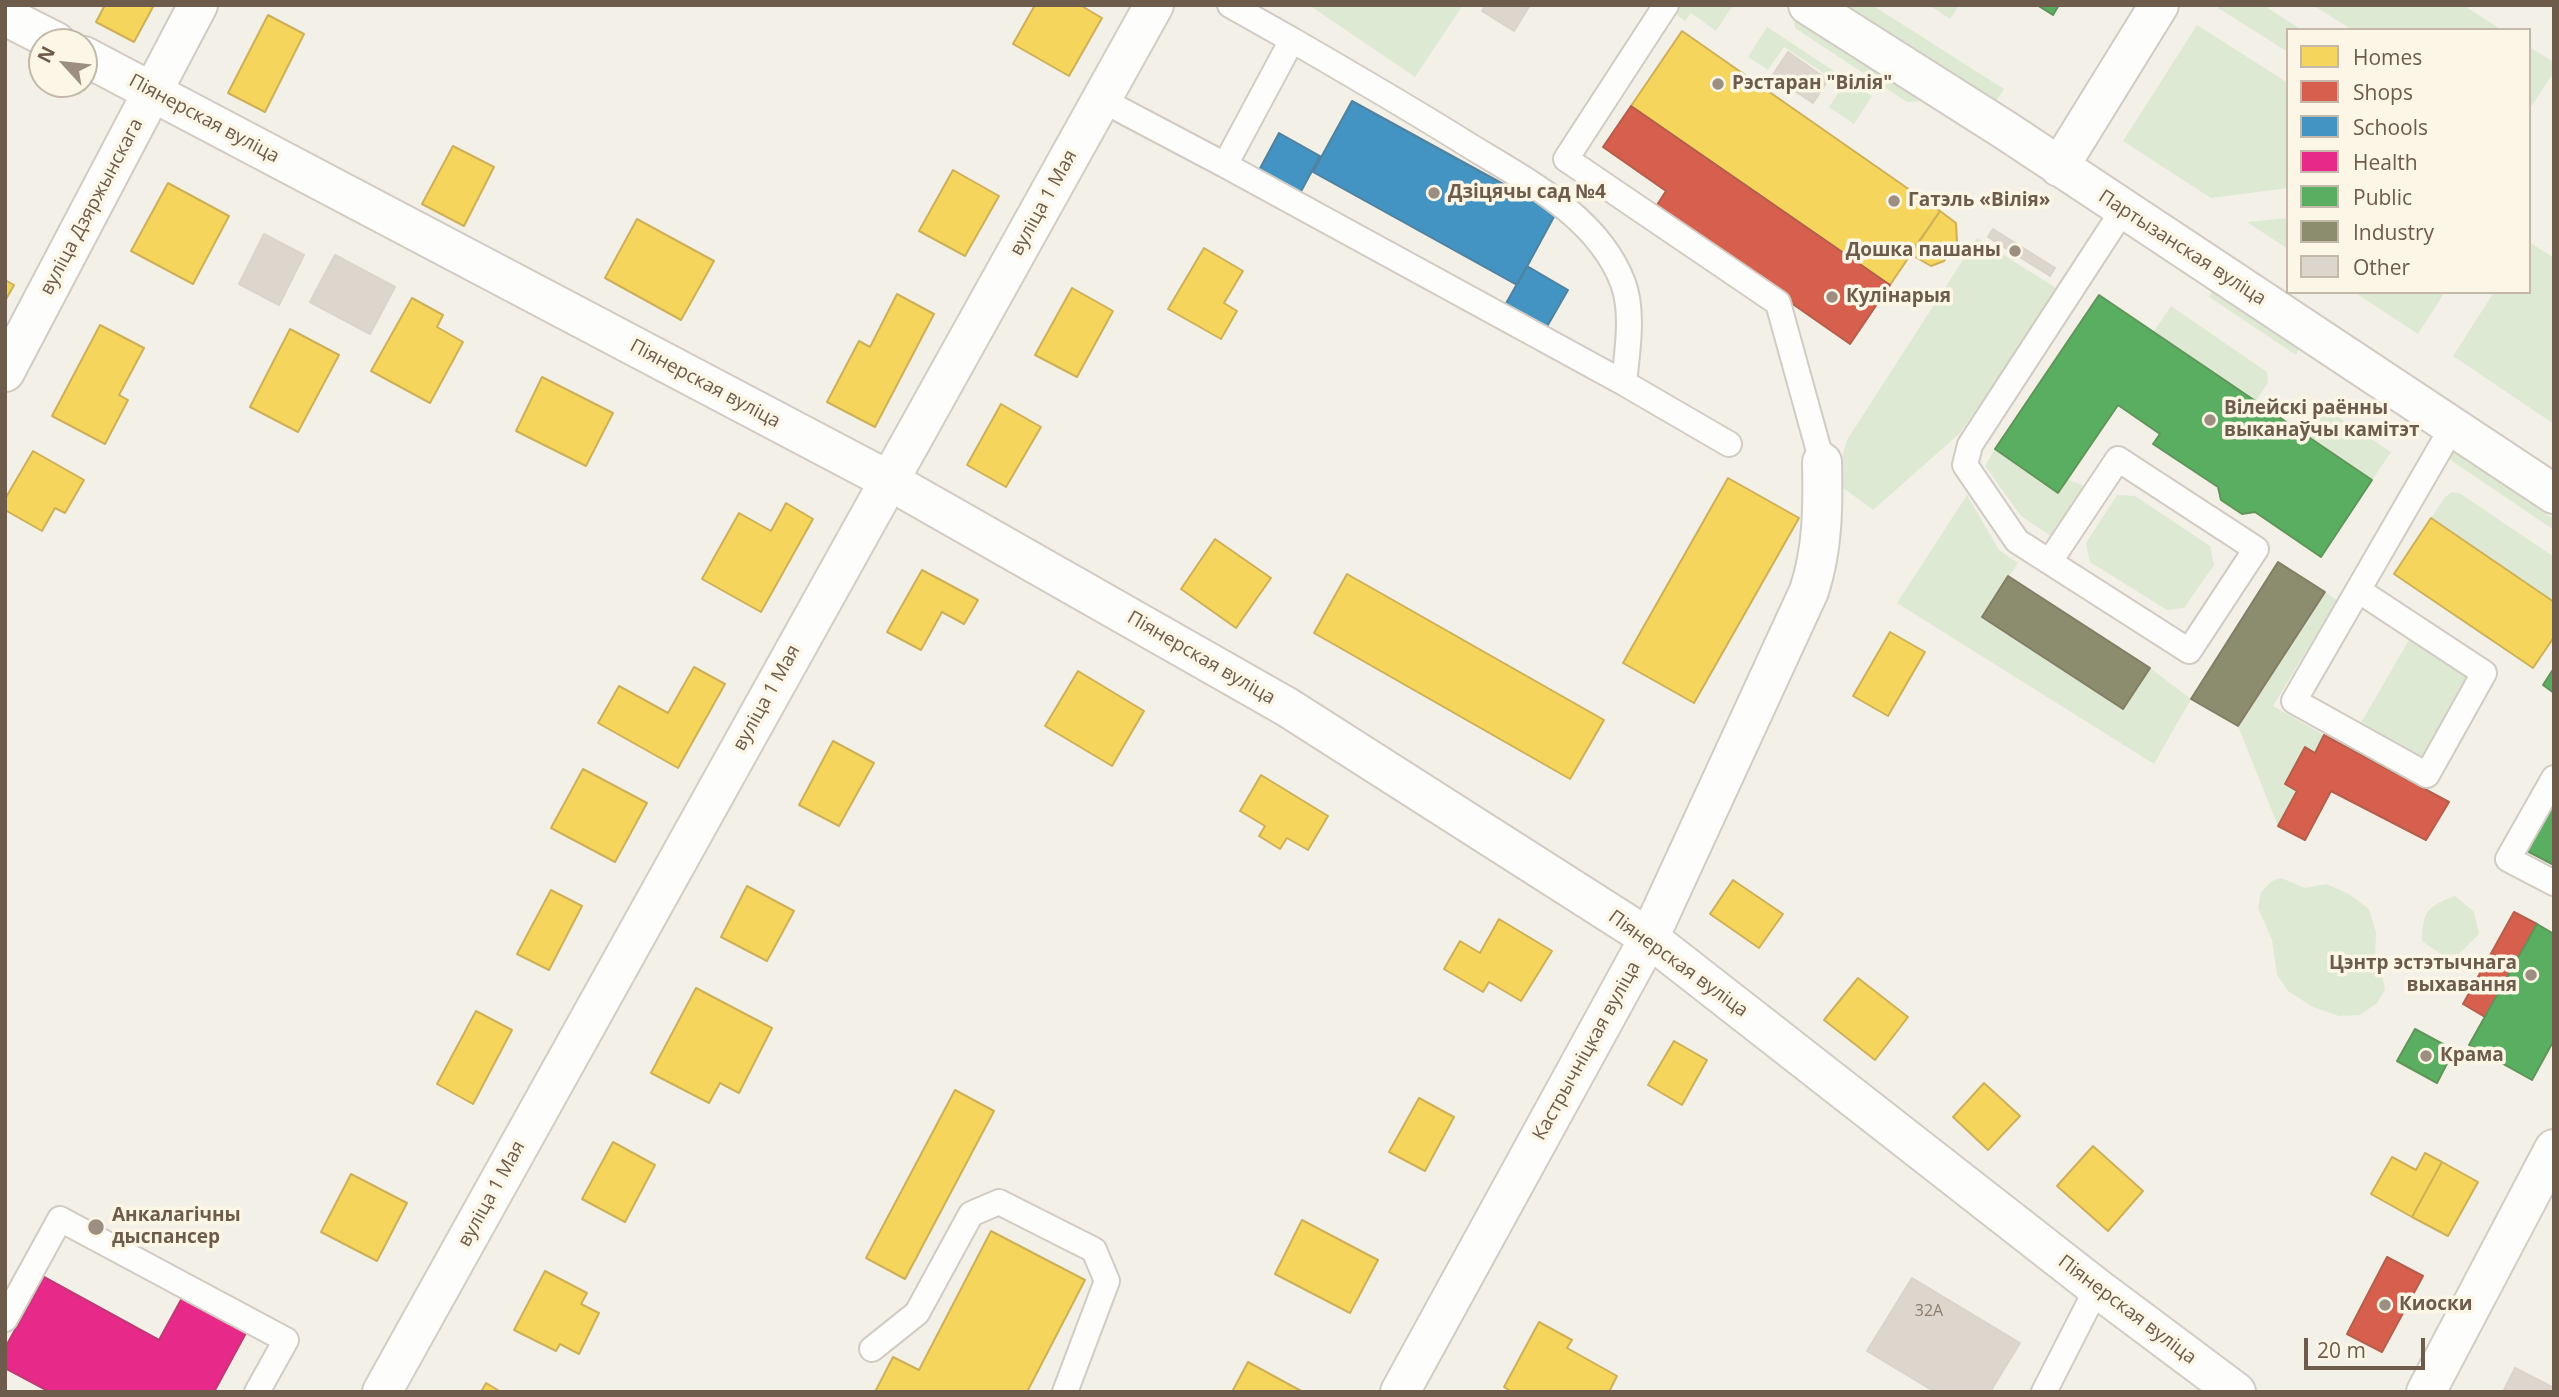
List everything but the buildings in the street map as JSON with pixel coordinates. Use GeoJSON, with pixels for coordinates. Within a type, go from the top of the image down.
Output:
{"type":"FeatureCollection","features":[{"type":"Feature","properties":{"kind":"street","name":"вуліца Дзяржынскага"},"geometry":{"type":"LineString","coordinates":[[5,372],[198,5]]}},
{"type":"Feature","properties":{"kind":"street","name":"вуліца 1 Мая"},"geometry":{"type":"LineString","coordinates":[[382,1392],[1154,5]]}},
{"type":"Feature","properties":{"kind":"street","name":"Партызанская вуліца"},"geometry":{"type":"LineString","coordinates":[[1808,5],[2005,130],[2554,494]]}},
{"type":"Feature","properties":{"kind":"street"},"geometry":{"type":"LineString","coordinates":[[2059,167],[2159,5]]}},
{"type":"Feature","properties":{"kind":"street"},"geometry":{"type":"LineString","coordinates":[[5,16],[29,28]]}},
{"type":"Feature","properties":{"kind":"street","name":"Піянерская вуліца"},"geometry":{"type":"LineString","coordinates":[[98,63],[888,481],[1287,707],[1649,938],[2096,1288],[2236,1392]]}},
{"type":"Feature","properties":{"kind":"street","name":"Кастрычніцкая вуліца"},"geometry":{"type":"LineString","coordinates":[[1400,1392],[1649,938],[1809,591],[1821,532],[1822,462]]}},
{"type":"Feature","properties":{"kind":"street"},"geometry":{"type":"LineString","coordinates":[[2426,1392],[2554,1149]]}},
{"type":"Feature","properties":{"kind":"lane"},"geometry":{"type":"LineString","coordinates":[[1230,5],[1360,79],[1563,206],[1601,243],[1624,284],[1630,331],[1624,383]]}},
{"type":"Feature","properties":{"kind":"lane"},"geometry":{"type":"LineString","coordinates":[[1666,5],[1566,159],[1778,303],[1822,462]]}},
{"type":"Feature","properties":{"kind":"lane"},"geometry":{"type":"LineString","coordinates":[[1224,165],[1292,40]]}},
{"type":"Feature","properties":{"kind":"lane"},"geometry":{"type":"LineString","coordinates":[[1102,100],[1624,383],[1729,444]]}},
{"type":"Feature","properties":{"kind":"lane"},"geometry":{"type":"LineString","coordinates":[[2050,561],[2118,459],[2256,549],[2189,651],[2017,541],[1965,465],[1970,445],[2123,210]]}},
{"type":"Feature","properties":{"kind":"lane"},"geometry":{"type":"LineString","coordinates":[[2358,590],[2484,673],[2427,775],[2294,701],[2358,590],[2453,426]]}},
{"type":"Feature","properties":{"kind":"lane"},"geometry":{"type":"LineString","coordinates":[[2554,778],[2508,859],[2554,883]]}},
{"type":"Feature","properties":{"kind":"lane"},"geometry":{"type":"LineString","coordinates":[[872,1349],[917,1313],[971,1214],[999,1202],[1094,1250],[1107,1281],[1065,1392]]}},
{"type":"Feature","properties":{"kind":"lane"},"geometry":{"type":"LineString","coordinates":[[5,1319],[60,1219],[286,1340],[257,1392]]}},
{"type":"Feature","properties":{"kind":"lane"},"geometry":{"type":"LineString","coordinates":[[2044,1392],[2096,1288]]}},
{"type":"Feature","properties":{"kind":"green space"},"geometry":{"type":"Polygon","coordinates":[[[1309,5],[1463,5],[1415,77],[1309,5]]]}},
{"type":"Feature","properties":{"kind":"green space"},"geometry":{"type":"Polygon","coordinates":[[[1678,5],[1733,5],[1716,31],[1691,13],[1685,21],[1673,12],[1678,5]]]}},
{"type":"Feature","properties":{"kind":"green space"},"geometry":{"type":"Polygon","coordinates":[[[1841,5],[1872,5],[2004,89],[1995,103],[1841,5]]]}},
{"type":"Feature","properties":{"kind":"green space"},"geometry":{"type":"Polygon","coordinates":[[[1929,5],[1959,5],[1950,19],[1929,5]]]}},
{"type":"Feature","properties":{"kind":"green space"},"geometry":{"type":"Polygon","coordinates":[[[2220,5],[2263,5],[2299,28],[2286,28],[2286,51],[2218,8],[2220,5]]]}},
{"type":"Feature","properties":{"kind":"green space"},"geometry":{"type":"Polygon","coordinates":[[[2313,5],[2463,5],[2499,28],[2349,28],[2313,5]]]}},
{"type":"Feature","properties":{"kind":"green space"},"geometry":{"type":"Polygon","coordinates":[[[1794,17],[1923,101],[1907,102],[1795,28],[1794,17]]]}},
{"type":"Feature","properties":{"kind":"green space"},"geometry":{"type":"Polygon","coordinates":[[[2197,25],[2286,82],[2286,188],[2211,198],[2123,141],[2197,25]]]}},
{"type":"Feature","properties":{"kind":"green space"},"geometry":{"type":"Polygon","coordinates":[[[1767,27],[1872,96],[1854,124],[1829,107],[1843,86],[1784,47],[1768,70],[1748,57],[1767,27]]]}},
{"type":"Feature","properties":{"kind":"green space"},"geometry":{"type":"Polygon","coordinates":[[[2531,48],[2554,62],[2554,72],[2531,107],[2531,48]]]}},
{"type":"Feature","properties":{"kind":"green space"},"geometry":{"type":"Polygon","coordinates":[[[2286,218],[2286,248],[2247,222],[2286,218]]]}},
{"type":"Feature","properties":{"kind":"green space"},"geometry":{"type":"Polygon","coordinates":[[[1977,238],[2059,290],[1959,434],[1873,510],[1842,487],[1840,463],[1847,440],[1977,238]]]}},
{"type":"Feature","properties":{"kind":"green space"},"geometry":{"type":"Polygon","coordinates":[[[2531,243],[2554,258],[2554,424],[2453,356],[2493,294],[2531,294],[2531,243]]]}},
{"type":"Feature","properties":{"kind":"green space"},"geometry":{"type":"Polygon","coordinates":[[[2214,289],[2300,347],[2296,355],[2209,297],[2214,289]]]}},
{"type":"Feature","properties":{"kind":"green space"},"geometry":{"type":"Polygon","coordinates":[[[2357,294],[2444,294],[2418,334],[2357,294]]]}},
{"type":"Feature","properties":{"kind":"green space"},"geometry":{"type":"Polygon","coordinates":[[[2171,306],[2267,372],[2268,383],[2255,402],[2153,333],[2171,306]]]}},
{"type":"Feature","properties":{"kind":"green space"},"geometry":{"type":"Polygon","coordinates":[[[2327,412],[2391,452],[2372,480],[2306,436],[2320,416],[2327,412]]]}},
{"type":"Feature","properties":{"kind":"green space"},"geometry":{"type":"Polygon","coordinates":[[[1995,449],[2058,493],[2067,479],[2084,486],[2052,537],[2021,516],[1985,466],[1995,449]]]}},
{"type":"Feature","properties":{"kind":"green space"},"geometry":{"type":"Polygon","coordinates":[[[2450,449],[2554,519],[2554,530],[2446,457],[2450,449]]]}},
{"type":"Feature","properties":{"kind":"green space"},"geometry":{"type":"Polygon","coordinates":[[[2452,492],[2461,494],[2554,557],[2554,602],[2431,518],[2445,497],[2452,492]]]}},
{"type":"Feature","properties":{"kind":"green space"},"geometry":{"type":"Polygon","coordinates":[[[1967,495],[1999,550],[2018,563],[1982,617],[2122,709],[2150,668],[2191,699],[2154,764],[1897,603],[1967,495]]]}},
{"type":"Feature","properties":{"kind":"green space"},"geometry":{"type":"Polygon","coordinates":[[[2117,495],[2135,496],[2210,546],[2214,565],[2184,608],[2167,610],[2090,562],[2086,543],[2117,495]]]}},
{"type":"Feature","properties":{"kind":"green space"},"geometry":{"type":"Polygon","coordinates":[[[2325,592],[2337,600],[2273,706],[2324,735],[2315,753],[2304,747],[2285,784],[2297,791],[2278,826],[2238,726],[2325,592]]]}},
{"type":"Feature","properties":{"kind":"green space"},"geometry":{"type":"Polygon","coordinates":[[[2416,628],[2484,673],[2427,775],[2354,735],[2416,628]]]}},
{"type":"Feature","properties":{"kind":"green space"},"geometry":{"type":"Polygon","coordinates":[[[2281,878],[2305,888],[2326,884],[2349,894],[2369,909],[2376,932],[2375,960],[2382,974],[2385,990],[2377,1003],[2360,1015],[2339,1016],[2313,1007],[2288,991],[2277,975],[2272,940],[2258,908],[2261,892],[2272,881],[2281,878]]]}},
{"type":"Feature","properties":{"kind":"green space"},"geometry":{"type":"Polygon","coordinates":[[[2455,896],[2474,912],[2479,934],[2459,954],[2442,955],[2422,941],[2425,916],[2438,903],[2455,896]]]}},
{"type":"Feature","properties":{"kind":"place","name":"Рэстаран \"Вілія\""},"geometry":{"type":"Point","coordinates":[1718,84]}},
{"type":"Feature","properties":{"kind":"place","name":"Дзіцячы сад №4"},"geometry":{"type":"Point","coordinates":[1434,193]}},
{"type":"Feature","properties":{"kind":"place","name":"Гатэль «Вілія»"},"geometry":{"type":"Point","coordinates":[1894,201]}},
{"type":"Feature","properties":{"kind":"place","name":"Дошка пашаны"},"geometry":{"type":"Point","coordinates":[2015,251]}},
{"type":"Feature","properties":{"kind":"place","name":"Кулінарыя"},"geometry":{"type":"Point","coordinates":[1832,297]}},
{"type":"Feature","properties":{"kind":"place","name":"Вілейскі раённы выканаўчы камітэт"},"geometry":{"type":"Point","coordinates":[2210,420]}},
{"type":"Feature","properties":{"kind":"place","name":"Цэнтр эстэтычнага выхавання"},"geometry":{"type":"Point","coordinates":[2531,975]}},
{"type":"Feature","properties":{"kind":"place","name":"Крама"},"geometry":{"type":"Point","coordinates":[2426,1056]}},
{"type":"Feature","properties":{"kind":"place","name":"Анкалагічны дыспансер"},"geometry":{"type":"Point","coordinates":[96,1227]}},
{"type":"Feature","properties":{"kind":"place","name":"Киоски"},"geometry":{"type":"Point","coordinates":[2385,1305]}}]}
